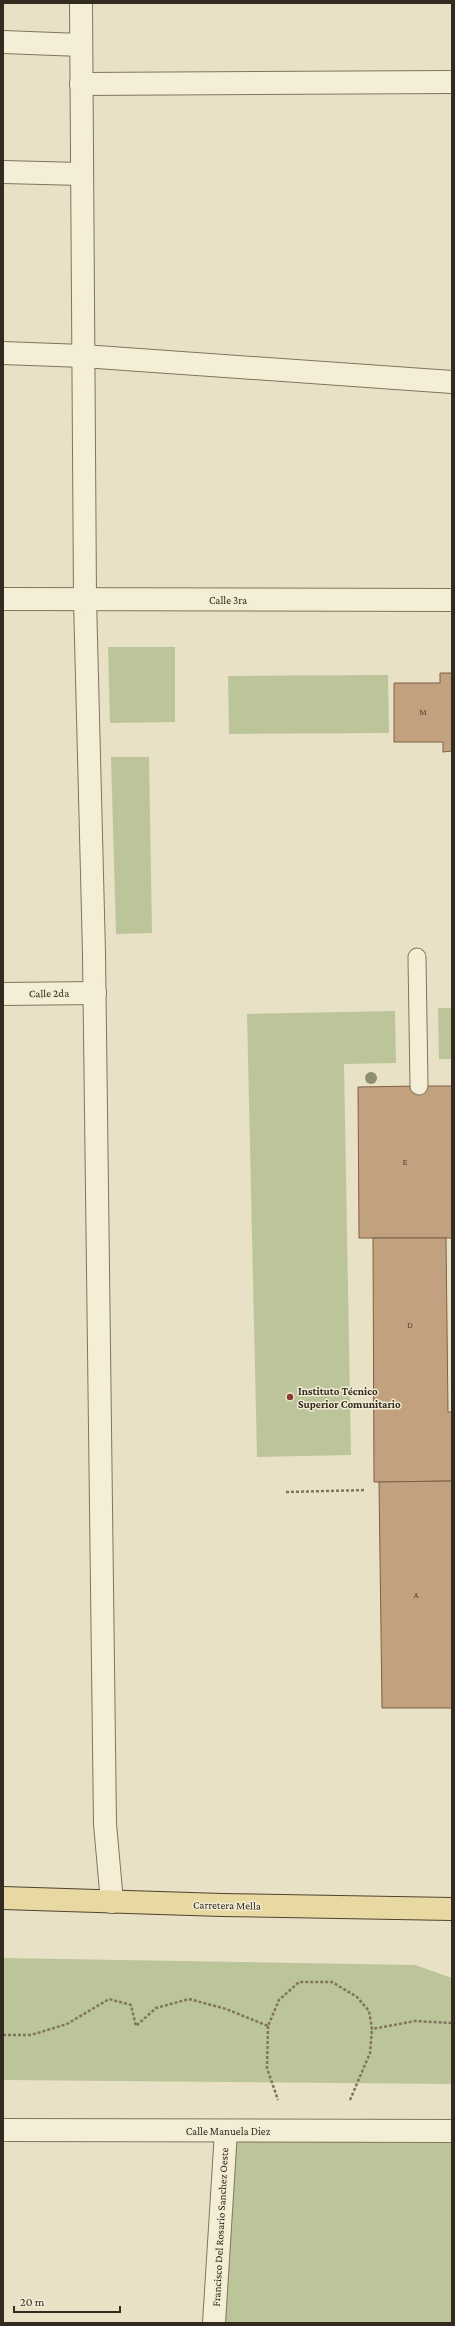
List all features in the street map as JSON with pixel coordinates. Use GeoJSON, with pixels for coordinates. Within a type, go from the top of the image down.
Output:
{"type":"FeatureCollection","features":[{"type":"Feature","properties":{"kind":"main road","name":"Carretera Mella"},"geometry":{"type":"LineString","coordinates":[[3,1898],[112,1902],[452,1909]]}},
{"type":"Feature","properties":{"kind":"street"},"geometry":{"type":"LineString","coordinates":[[81,3],[85,599],[95,992],[105,1824],[112,1902]]}},
{"type":"Feature","properties":{"kind":"street"},"geometry":{"type":"LineString","coordinates":[[3,42],[81,45]]}},
{"type":"Feature","properties":{"kind":"street"},"geometry":{"type":"LineString","coordinates":[[81,84],[452,82]]}},
{"type":"Feature","properties":{"kind":"street"},"geometry":{"type":"LineString","coordinates":[[3,172],[82,174]]}},
{"type":"Feature","properties":{"kind":"street"},"geometry":{"type":"LineString","coordinates":[[3,353],[84,356],[452,382]]}},
{"type":"Feature","properties":{"kind":"street","name":"Calle 3ra"},"geometry":{"type":"LineString","coordinates":[[3,599],[452,600]]}},
{"type":"Feature","properties":{"kind":"street","name":"Calle 2da"},"geometry":{"type":"LineString","coordinates":[[3,994],[95,992]]}},
{"type":"Feature","properties":{"kind":"street","name":"Calle Manuela Diez"},"geometry":{"type":"LineString","coordinates":[[3,2130],[452,2131]]}},
{"type":"Feature","properties":{"kind":"street","name":"Francisco Del Rosario Sanchez Oeste"},"geometry":{"type":"LineString","coordinates":[[214,2323],[226,2130]]}},
{"type":"Feature","properties":{"kind":"lane"},"geometry":{"type":"LineString","coordinates":[[416,957],[419,1086]]}},
{"type":"Feature","properties":{"kind":"path"},"geometry":{"type":"LineString","coordinates":[[286,1492],[366,1490]]}},
{"type":"Feature","properties":{"kind":"path"},"geometry":{"type":"LineString","coordinates":[[288,2130],[267,2068],[268,2026],[279,2000],[299,1982],[332,1982],[356,1997],[369,2011],[372,2029],[370,2053],[339,2130]]}},
{"type":"Feature","properties":{"kind":"path"},"geometry":{"type":"LineString","coordinates":[[3,2035],[31,2035],[67,2024],[109,1999],[131,2005],[136,2026],[156,2008],[189,2000],[226,2009],[268,2026]]}},
{"type":"Feature","properties":{"kind":"path"},"geometry":{"type":"LineString","coordinates":[[372,2029],[415,2021],[452,2023]]}},
{"type":"Feature","properties":{"kind":"green space"},"geometry":{"type":"Polygon","coordinates":[[[108,647],[175,647],[175,722],[110,723],[108,647]]]}},
{"type":"Feature","properties":{"kind":"green space"},"geometry":{"type":"Polygon","coordinates":[[[388,675],[389,733],[229,734],[228,676],[388,675]]]}},
{"type":"Feature","properties":{"kind":"green space"},"geometry":{"type":"Polygon","coordinates":[[[111,757],[149,757],[152,933],[116,934],[111,757]]]}},
{"type":"Feature","properties":{"kind":"green space"},"geometry":{"type":"Polygon","coordinates":[[[438,1008],[452,1008],[452,1059],[439,1059],[438,1008]]]}},
{"type":"Feature","properties":{"kind":"green space"},"geometry":{"type":"Polygon","coordinates":[[[395,1011],[396,1063],[344,1064],[351,1455],[257,1457],[247,1014],[395,1011]]]}},
{"type":"Feature","properties":{"kind":"green space"},"geometry":{"type":"Polygon","coordinates":[[[3,1958],[415,1965],[452,1978],[452,2084],[3,2080],[3,1958]]]}},
{"type":"Feature","properties":{"kind":"green space"},"geometry":{"type":"Polygon","coordinates":[[[226,2131],[452,2133],[452,2323],[214,2323],[226,2131]]]}},
{"type":"Feature","properties":{"kind":"building"},"geometry":{"type":"Polygon","coordinates":[[[440,673],[452,673],[452,751],[443,752],[443,742],[394,742],[394,683],[440,683],[440,673]]]}},
{"type":"Feature","properties":{"kind":"building"},"geometry":{"type":"Polygon","coordinates":[[[452,1086],[452,1238],[359,1238],[358,1087],[452,1086]]]}},
{"type":"Feature","properties":{"kind":"building"},"geometry":{"type":"Polygon","coordinates":[[[373,1238],[446,1238],[448,1412],[452,1412],[452,1481],[374,1482],[373,1238]]]}},
{"type":"Feature","properties":{"kind":"building"},"geometry":{"type":"Polygon","coordinates":[[[452,1481],[452,1708],[382,1708],[379,1482],[452,1481]]]}},
{"type":"Feature","properties":{"kind":"place","name":"Instituto Técnico Superior Comunitario"},"geometry":{"type":"Point","coordinates":[290,1397]}}]}
